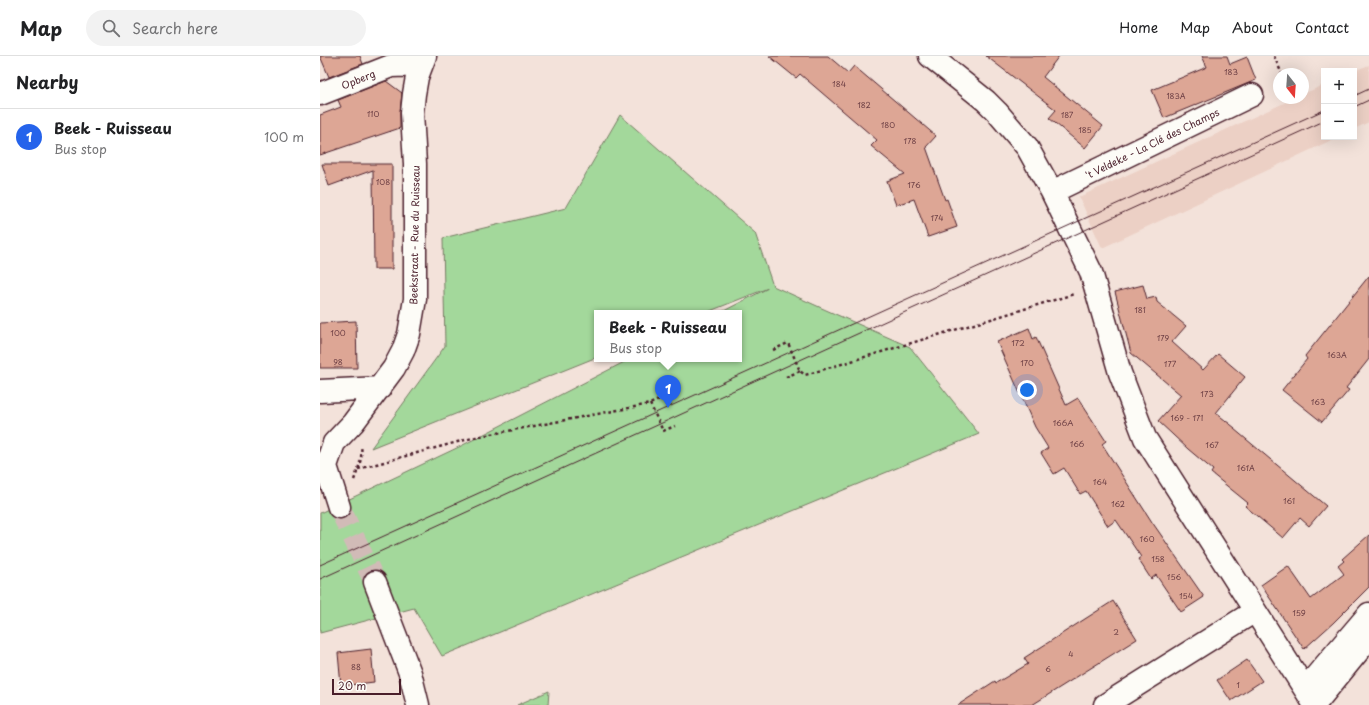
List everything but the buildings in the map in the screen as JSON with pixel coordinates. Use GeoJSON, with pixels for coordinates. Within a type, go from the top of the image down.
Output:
{"type":"FeatureCollection","features":[{"type":"Feature","properties":{"kind":"street"},"geometry":{"type":"LineString","coordinates":[[930,56],[997,112],[1027,147],[1052,192],[1091,272],[1120,373],[1145,438],[1312,699]]}},
{"type":"Feature","properties":{"kind":"street","name":"Opberg"},"geometry":{"type":"LineString","coordinates":[[320,94],[391,66],[423,60]]}},
{"type":"Feature","properties":{"kind":"street","name":"Beekstraat - Rue du Ruisseau"},"geometry":{"type":"LineString","coordinates":[[338,504],[323,467],[334,443],[353,423],[394,368],[403,351],[409,334],[414,299],[415,164],[412,113],[417,77],[423,60]]}},
{"type":"Feature","properties":{"kind":"street","name":"'t Veldeke - La Clé des Champs"},"geometry":{"type":"LineString","coordinates":[[1052,192],[1252,95]]}},
{"type":"Feature","properties":{"kind":"street"},"geometry":{"type":"LineString","coordinates":[[320,391],[380,388]]}},
{"type":"Feature","properties":{"kind":"street"},"geometry":{"type":"LineString","coordinates":[[375,582],[410,673],[418,705]]}},
{"type":"Feature","properties":{"kind":"street"},"geometry":{"type":"LineString","coordinates":[[1105,705],[1255,611]]}},
{"type":"Feature","properties":{"kind":"street"},"geometry":{"type":"LineString","coordinates":[[1312,699],[1369,614]]}},
{"type":"Feature","properties":{"kind":"street"},"geometry":{"type":"LineString","coordinates":[[1312,699],[1369,638]]}},
{"type":"Feature","properties":{"kind":"path"},"geometry":{"type":"LineString","coordinates":[[1274,56],[1279,68]]}},
{"type":"Feature","properties":{"kind":"path"},"geometry":{"type":"LineString","coordinates":[[773,350],[788,343],[800,371],[805,375],[1095,287]]}},
{"type":"Feature","properties":{"kind":"path"},"geometry":{"type":"LineString","coordinates":[[786,377],[800,371]]}},
{"type":"Feature","properties":{"kind":"path"},"geometry":{"type":"LineString","coordinates":[[358,469],[476,438],[650,404],[663,398]]}},
{"type":"Feature","properties":{"kind":"path"},"geometry":{"type":"LineString","coordinates":[[650,404],[663,431],[675,426]]}},
{"type":"Feature","properties":{"kind":"path"},"geometry":{"type":"LineString","coordinates":[[338,504],[352,486],[358,469],[362,450],[353,423]]}},
{"type":"Feature","properties":{"kind":"shaded area"},"geometry":{"type":"Polygon","coordinates":[[[1369,65],[1369,122],[1357,128],[1357,104],[1357,70],[1369,65]]]}},
{"type":"Feature","properties":{"kind":"shaded area"},"geometry":{"type":"Polygon","coordinates":[[[1321,86],[1321,140],[1332,140],[1102,248],[1079,197],[1282,104],[1309,104],[1309,91],[1321,86]]]}},
{"type":"Feature","properties":{"kind":"green space"},"geometry":{"type":"Polygon","coordinates":[[[620,115],[755,233],[773,286],[910,347],[979,434],[442,656],[414,608],[320,633],[320,513],[461,446],[624,362],[742,362],[742,310],[726,310],[768,288],[713,310],[594,310],[594,358],[371,448],[445,346],[443,238],[566,208],[620,115]]]}},
{"type":"Feature","properties":{"kind":"green space"},"geometry":{"type":"Polygon","coordinates":[[[549,691],[548,705],[517,705],[549,691]]]}},
{"type":"Feature","properties":{"kind":"tunnel"},"geometry":{"type":"LineString","coordinates":[[339,507],[375,582]]}},
{"type":"Feature","properties":{"kind":"tram line"},"geometry":{"type":"LineString","coordinates":[[1357,95],[1369,89]]}},
{"type":"Feature","properties":{"kind":"tram line"},"geometry":{"type":"LineString","coordinates":[[1357,106],[1369,100]]}},
{"type":"Feature","properties":{"kind":"tram line"},"geometry":{"type":"LineString","coordinates":[[320,565],[1321,111]]}},
{"type":"Feature","properties":{"kind":"tram line"},"geometry":{"type":"LineString","coordinates":[[320,579],[1321,122]]}},
{"type":"Feature","properties":{"kind":"place","name":"Beek - Ruisseau"},"geometry":{"type":"Point","coordinates":[668,408]}}]}
